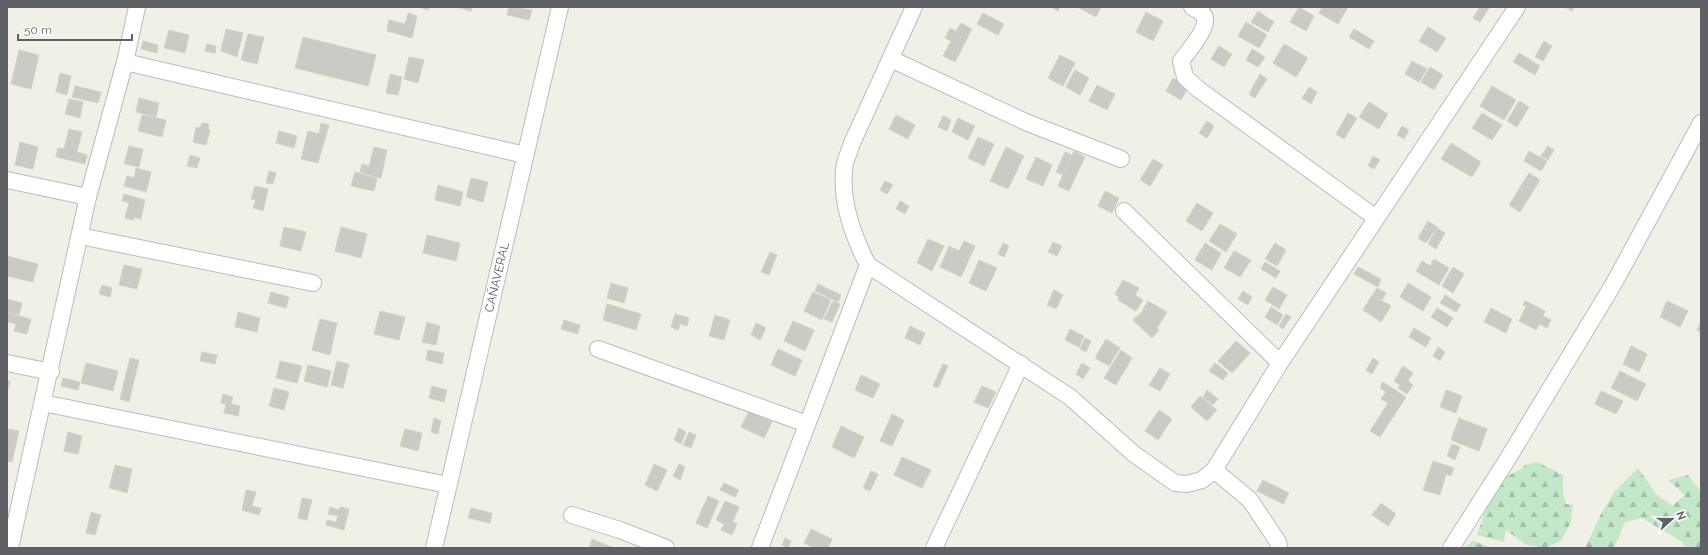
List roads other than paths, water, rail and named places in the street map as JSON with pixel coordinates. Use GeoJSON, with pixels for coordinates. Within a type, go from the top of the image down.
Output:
{"type":"FeatureCollection","features":[{"type":"Feature","properties":{"kind":"street"},"geometry":{"type":"LineString","coordinates":[[10,548],[51,372],[88,197],[125,62],[137,7]]}},
{"type":"Feature","properties":{"kind":"street","name":"CAÑAVERAL"},"geometry":{"type":"LineString","coordinates":[[434,548],[560,7]]}},
{"type":"Feature","properties":{"kind":"street"},"geometry":{"type":"LineString","coordinates":[[914,7],[845,163],[844,194],[855,239],[868,265],[1070,397],[1134,454],[1175,483],[1186,484],[1202,480],[1214,470],[1280,363],[1517,7]]}},
{"type":"Feature","properties":{"kind":"street"},"geometry":{"type":"LineString","coordinates":[[1192,7],[1203,15],[1206,22],[1203,30],[1181,61],[1185,77],[1198,89],[1376,218]]}},
{"type":"Feature","properties":{"kind":"street"},"geometry":{"type":"LineString","coordinates":[[891,59],[1028,123],[1121,159]]}},
{"type":"Feature","properties":{"kind":"street"},"geometry":{"type":"LineString","coordinates":[[125,62],[525,155]]}},
{"type":"Feature","properties":{"kind":"street"},"geometry":{"type":"LineString","coordinates":[[1450,548],[1507,460],[1613,285],[1701,123]]}},
{"type":"Feature","properties":{"kind":"street"},"geometry":{"type":"LineString","coordinates":[[7,180],[88,197]]}},
{"type":"Feature","properties":{"kind":"street"},"geometry":{"type":"LineString","coordinates":[[1124,211],[1280,363]]}},
{"type":"Feature","properties":{"kind":"street"},"geometry":{"type":"LineString","coordinates":[[80,236],[313,283]]}},
{"type":"Feature","properties":{"kind":"street"},"geometry":{"type":"LineString","coordinates":[[760,548],[868,265]]}},
{"type":"Feature","properties":{"kind":"street"},"geometry":{"type":"LineString","coordinates":[[598,349],[807,424]]}},
{"type":"Feature","properties":{"kind":"street"},"geometry":{"type":"LineString","coordinates":[[7,363],[51,372]]}},
{"type":"Feature","properties":{"kind":"street"},"geometry":{"type":"LineString","coordinates":[[934,548],[1021,364]]}},
{"type":"Feature","properties":{"kind":"street"},"geometry":{"type":"LineString","coordinates":[[44,403],[448,485]]}},
{"type":"Feature","properties":{"kind":"street"},"geometry":{"type":"LineString","coordinates":[[1214,470],[1250,500],[1278,542],[1279,548]]}},
{"type":"Feature","properties":{"kind":"street"},"geometry":{"type":"LineString","coordinates":[[572,515],[620,530],[666,548]]}}]}
